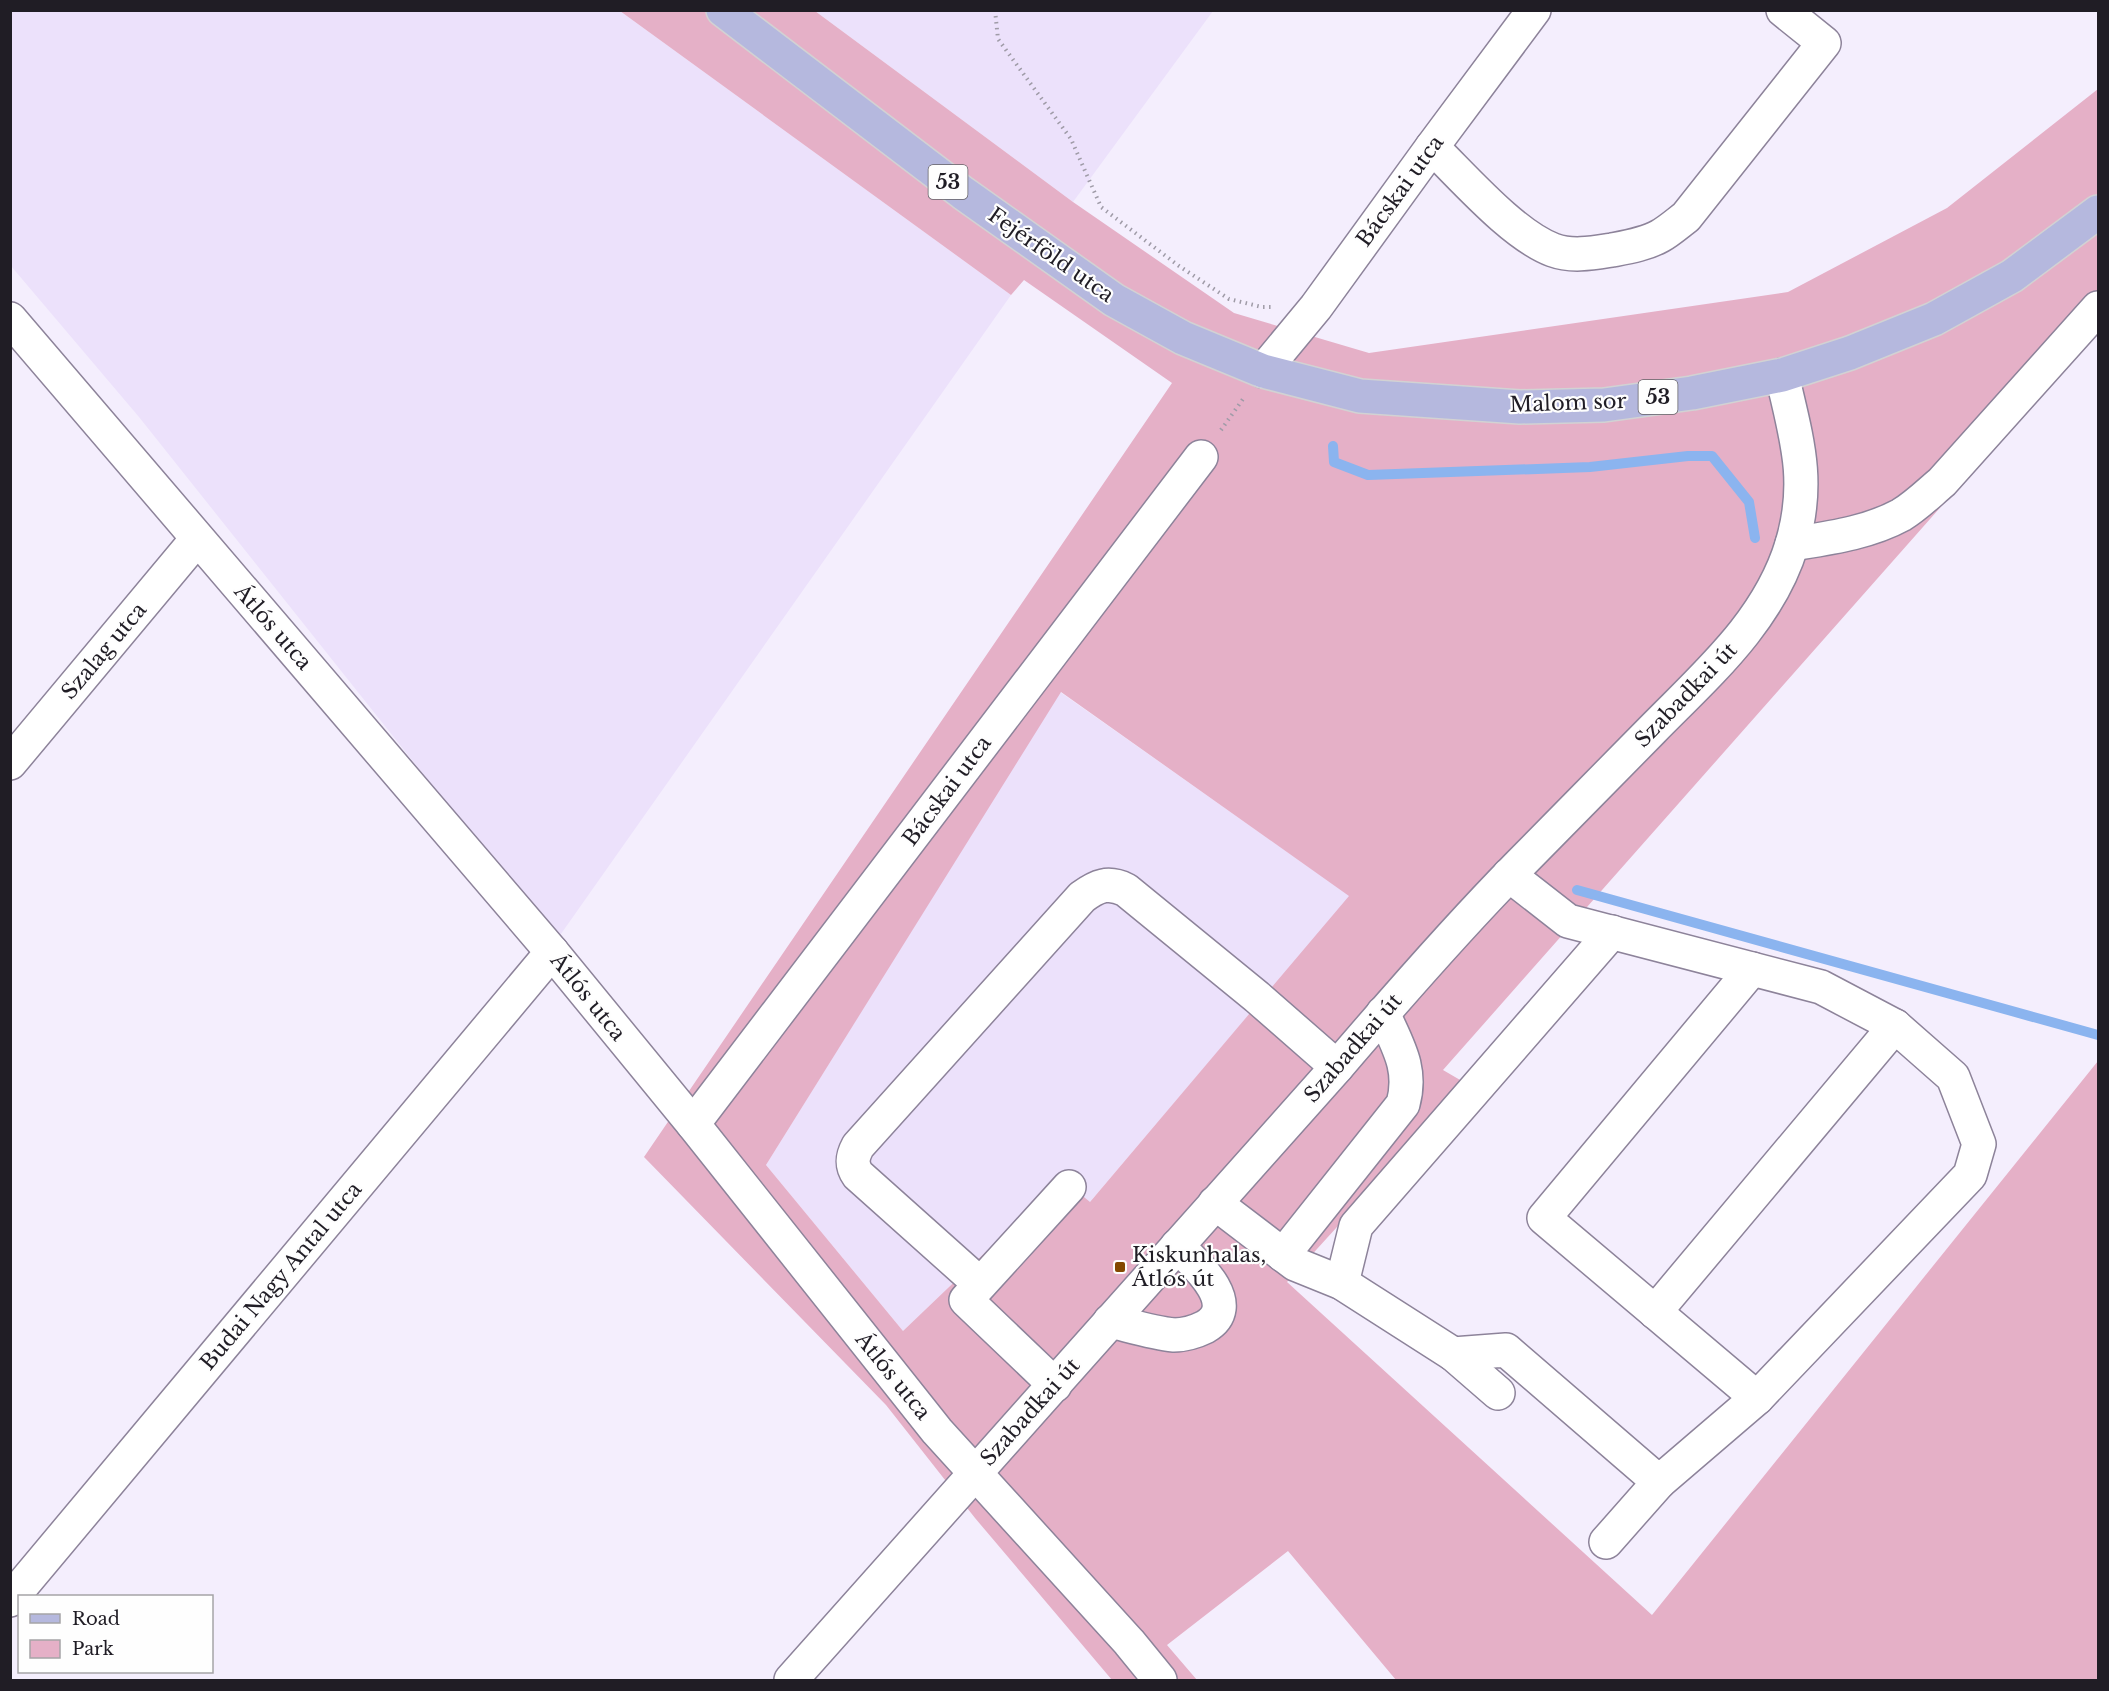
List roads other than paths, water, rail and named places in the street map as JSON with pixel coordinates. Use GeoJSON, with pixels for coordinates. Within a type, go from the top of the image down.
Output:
{"type":"FeatureCollection","features":[{"type":"Feature","properties":{"kind":"main road","name":"Fejérföld utca"},"geometry":{"type":"LineString","coordinates":[[723,10],[972,200],[1114,300],[1183,338]]}},
{"type":"Feature","properties":{"kind":"main road","name":"Malom sor"},"geometry":{"type":"LineString","coordinates":[[1183,338],[1263,371],[1360,396],[1520,407],[1604,405],[1692,393],[1782,375],[1850,353],[1934,319],[2012,276],[2098,212]]}},
{"type":"Feature","properties":{"kind":"street","name":"Bácskai utca"},"geometry":{"type":"LineString","coordinates":[[1263,371],[1316,307],[1534,10]]}},
{"type":"Feature","properties":{"kind":"street"},"geometry":{"type":"LineString","coordinates":[[1432,147],[1524,234],[1554,250],[1577,255],[1634,246],[1660,236],[1686,217],[1824,43],[1783,10]]}},
{"type":"Feature","properties":{"kind":"street"},"geometry":{"type":"LineString","coordinates":[[1792,544],[1848,535],[1901,514],[1920,501],[1942,482],[2098,308]]}},
{"type":"Feature","properties":{"kind":"street","name":"Átlós utca"},"geometry":{"type":"LineString","coordinates":[[10,319],[552,952],[693,1124],[937,1431],[1129,1642],[1160,1680]]}},
{"type":"Feature","properties":{"kind":"street","name":"Szabadkai út"},"geometry":{"type":"LineString","coordinates":[[792,1680],[1383,1013],[1509,875],[1734,646],[1767,602],[1782,572],[1800,513],[1801,457],[1782,375]]}},
{"type":"Feature","properties":{"kind":"street","name":"Bácskai utca"},"geometry":{"type":"LineString","coordinates":[[693,1124],[1201,457]]}},
{"type":"Feature","properties":{"kind":"street","name":"Szalag utca"},"geometry":{"type":"LineString","coordinates":[[10,763],[197,539]]}},
{"type":"Feature","properties":{"kind":"street"},"geometry":{"type":"LineString","coordinates":[[1509,875],[1568,921],[1821,987],[1895,1026],[1953,1077],[1980,1144],[1970,1175],[1756,1398],[1659,1482],[1606,1542]]}},
{"type":"Feature","properties":{"kind":"street"},"geometry":{"type":"LineString","coordinates":[[980,1284],[858,1175],[853,1165],[854,1153],[1082,897],[1097,886],[1113,885],[1126,890],[1257,997],[1337,1067]]}},
{"type":"Feature","properties":{"kind":"street"},"geometry":{"type":"LineString","coordinates":[[1342,1283],[1356,1226],[1612,932]]}},
{"type":"Feature","properties":{"kind":"street","name":"Budai Nagy Antal utca"},"geometry":{"type":"LineString","coordinates":[[10,1600],[552,952]]}},
{"type":"Feature","properties":{"kind":"street"},"geometry":{"type":"LineString","coordinates":[[1752,969],[1544,1218],[1756,1398]]}},
{"type":"Feature","properties":{"kind":"street"},"geometry":{"type":"LineString","coordinates":[[1283,1255],[1403,1104],[1407,1076],[1402,1055],[1383,1013]]}},
{"type":"Feature","properties":{"kind":"street"},"geometry":{"type":"LineString","coordinates":[[1655,1312],[1895,1026]]}},
{"type":"Feature","properties":{"kind":"street"},"geometry":{"type":"LineString","coordinates":[[1055,1385],[966,1299],[1069,1187]]}},
{"type":"Feature","properties":{"kind":"street"},"geometry":{"type":"LineString","coordinates":[[1215,1203],[1295,1264],[1342,1283],[1453,1354],[1498,1393]]}},
{"type":"Feature","properties":{"kind":"street"},"geometry":{"type":"LineString","coordinates":[[1110,1321],[1176,1335],[1198,1330],[1213,1322],[1219,1308],[1216,1293],[1207,1275],[1177,1246]]}},
{"type":"Feature","properties":{"kind":"street"},"geometry":{"type":"LineString","coordinates":[[1453,1354],[1506,1350],[1659,1482]]}},
{"type":"Feature","properties":{"kind":"waterway"},"geometry":{"type":"LineString","coordinates":[[1333,446],[1334,462],[1368,475],[1590,467],[1688,456],[1712,456],[1749,502],[1755,538]]}},
{"type":"Feature","properties":{"kind":"waterway"},"geometry":{"type":"LineString","coordinates":[[1577,890],[2098,1035]]}},
{"type":"Feature","properties":{"kind":"place","name":"Kiskunhalas, Átlós út"},"geometry":{"type":"Point","coordinates":[1120,1267]}}]}
